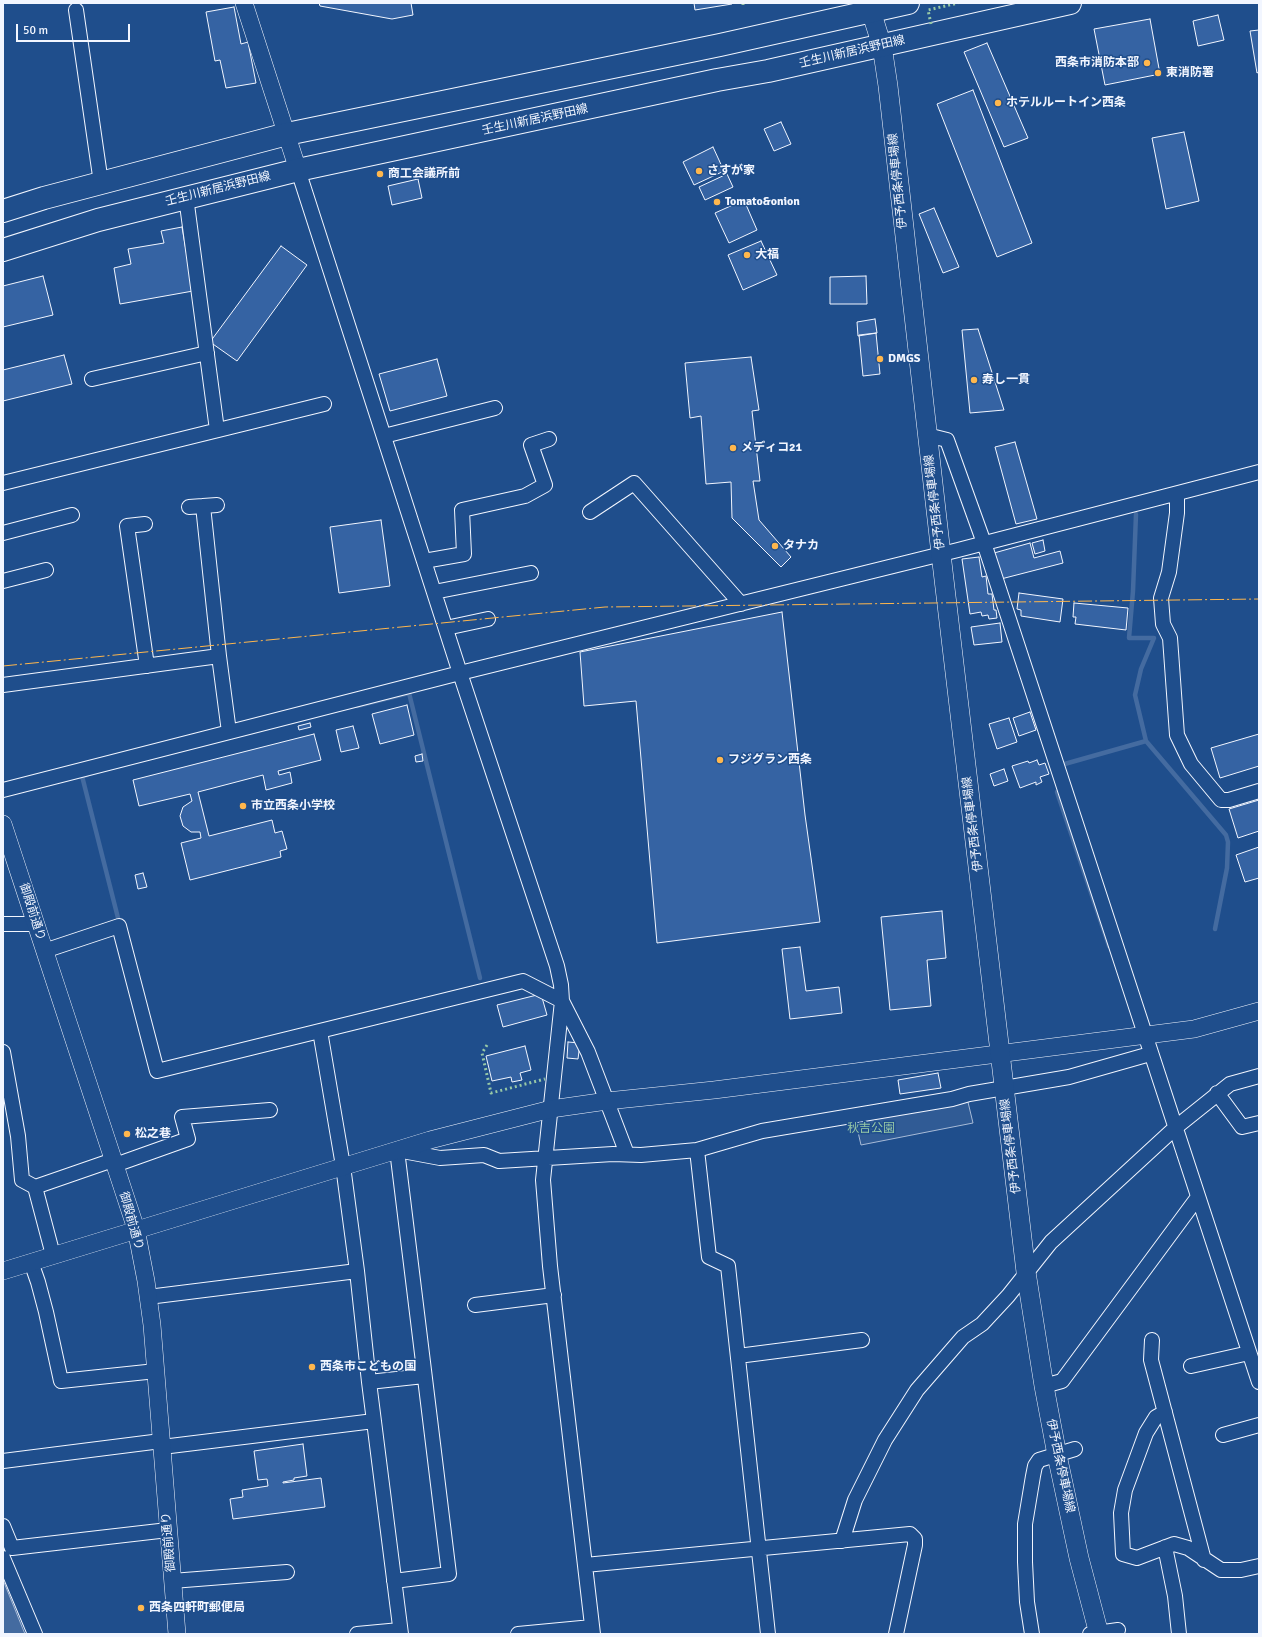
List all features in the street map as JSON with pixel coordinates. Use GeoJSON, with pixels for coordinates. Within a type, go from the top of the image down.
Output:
{"type":"FeatureCollection","features":[{"type":"Feature","properties":{"kind":"main road"},"geometry":{"type":"LineString","coordinates":[[3,211],[101,183],[287,134],[720,45],[908,3]]}},
{"type":"Feature","properties":{"kind":"main road","name":"壬生川新居浜野田線"},"geometry":{"type":"LineString","coordinates":[[3,250],[98,220],[298,170],[412,147],[717,80],[768,71],[1070,3]]}},
{"type":"Feature","properties":{"kind":"main road","name":"伊予西条停車場線"},"geometry":{"type":"LineString","coordinates":[[871,11],[882,46],[890,102],[927,435],[1026,1272],[1044,1386],[1066,1452],[1079,1558],[1096,1634]]}},
{"type":"Feature","properties":{"kind":"street"},"geometry":{"type":"LineString","coordinates":[[244,3],[561,985],[562,1001],[543,1180],[554,1295],[593,1631],[518,1634]]}},
{"type":"Feature","properties":{"kind":"street"},"geometry":{"type":"LineString","coordinates":[[76,10],[101,183]]}},
{"type":"Feature","properties":{"kind":"street"},"geometry":{"type":"LineString","coordinates":[[186,197],[217,430]]}},
{"type":"Feature","properties":{"kind":"street"},"geometry":{"type":"LineString","coordinates":[[92,379],[207,352]]}},
{"type":"Feature","properties":{"kind":"street"},"geometry":{"type":"LineString","coordinates":[[3,483],[324,404]]}},
{"type":"Feature","properties":{"kind":"street"},"geometry":{"type":"LineString","coordinates":[[384,436],[495,408]]}},
{"type":"Feature","properties":{"kind":"street"},"geometry":{"type":"LineString","coordinates":[[927,435],[947,440],[984,543],[1144,1036],[1259,1382]]}},
{"type":"Feature","properties":{"kind":"street"},"geometry":{"type":"LineString","coordinates":[[424,561],[464,554],[462,510],[525,496],[545,485],[531,445],[549,439]]}},
{"type":"Feature","properties":{"kind":"street"},"geometry":{"type":"LineString","coordinates":[[3,790],[460,673],[941,554],[1259,472]]}},
{"type":"Feature","properties":{"kind":"street"},"geometry":{"type":"LineString","coordinates":[[590,512],[634,483],[741,604]]}},
{"type":"Feature","properties":{"kind":"street"},"geometry":{"type":"LineString","coordinates":[[1177,494],[1177,513],[1169,572],[1161,598],[1163,624],[1170,638],[1177,735],[1191,764],[1221,800],[1229,800],[1259,791]]}},
{"type":"Feature","properties":{"kind":"street"},"geometry":{"type":"LineString","coordinates":[[203,506],[219,656],[229,732]]}},
{"type":"Feature","properties":{"kind":"street"},"geometry":{"type":"LineString","coordinates":[[3,533],[72,515]]}},
{"type":"Feature","properties":{"kind":"street"},"geometry":{"type":"LineString","coordinates":[[145,524],[127,526],[147,666]]}},
{"type":"Feature","properties":{"kind":"street"},"geometry":{"type":"LineString","coordinates":[[3,581],[46,570]]}},
{"type":"Feature","properties":{"kind":"street"},"geometry":{"type":"LineString","coordinates":[[434,592],[531,573]]}},
{"type":"Feature","properties":{"kind":"street"},"geometry":{"type":"LineString","coordinates":[[446,628],[488,619]]}},
{"type":"Feature","properties":{"kind":"street"},"geometry":{"type":"LineString","coordinates":[[3,685],[219,656]]}},
{"type":"Feature","properties":{"kind":"street","name":"御殿前通り"},"geometry":{"type":"LineString","coordinates":[[3,824],[136,1229],[148,1297],[156,1371],[177,1634]]}},
{"type":"Feature","properties":{"kind":"street"},"geometry":{"type":"LineString","coordinates":[[3,924],[36,924]]}},
{"type":"Feature","properties":{"kind":"street"},"geometry":{"type":"LineString","coordinates":[[44,951],[119,926],[157,1071],[523,981],[562,1001],[588,1052],[627,1154]]}},
{"type":"Feature","properties":{"kind":"street"},"geometry":{"type":"LineString","coordinates":[[3,1271],[136,1229],[457,1132],[551,1109],[1144,1036],[1194,1029],[1259,1011]]}},
{"type":"Feature","properties":{"kind":"street"},"geometry":{"type":"LineString","coordinates":[[320,1031],[343,1166],[401,1632],[357,1634]]}},
{"type":"Feature","properties":{"kind":"street"},"geometry":{"type":"LineString","coordinates":[[3,1052],[18,1136],[22,1180],[35,1187],[188,1139],[182,1117],[270,1110]]}},
{"type":"Feature","properties":{"kind":"street"},"geometry":{"type":"LineString","coordinates":[[397,1150],[440,1158],[484,1155],[499,1161],[627,1154],[646,1155],[697,1150],[762,1132],[1068,1077],[1150,1054]]}},
{"type":"Feature","properties":{"kind":"street"},"geometry":{"type":"LineString","coordinates":[[842,1541],[855,1500],[885,1440],[917,1390],[963,1337],[982,1324],[1003,1302],[1051,1242],[1175,1128],[1230,1084],[1259,1076]]}},
{"type":"Feature","properties":{"kind":"street"},"geometry":{"type":"LineString","coordinates":[[1217,1093],[1242,1127],[1259,1123]]}},
{"type":"Feature","properties":{"kind":"street"},"geometry":{"type":"LineString","coordinates":[[394,1582],[450,1574],[424,1376],[397,1150]]}},
{"type":"Feature","properties":{"kind":"street"},"geometry":{"type":"LineString","coordinates":[[697,1150],[709,1257],[728,1266],[768,1634]]}},
{"type":"Feature","properties":{"kind":"street"},"geometry":{"type":"LineString","coordinates":[[35,1187],[53,1255]]}},
{"type":"Feature","properties":{"kind":"street"},"geometry":{"type":"LineString","coordinates":[[1044,1386],[1062,1381],[1198,1198]]}},
{"type":"Feature","properties":{"kind":"street"},"geometry":{"type":"LineString","coordinates":[[30,1262],[38,1282],[46,1312],[61,1381],[156,1371]]}},
{"type":"Feature","properties":{"kind":"street"},"geometry":{"type":"LineString","coordinates":[[148,1297],[357,1271]]}},
{"type":"Feature","properties":{"kind":"street"},"geometry":{"type":"LineString","coordinates":[[475,1305],[554,1295]]}},
{"type":"Feature","properties":{"kind":"street"},"geometry":{"type":"LineString","coordinates":[[738,1356],[862,1340]]}},
{"type":"Feature","properties":{"kind":"street"},"geometry":{"type":"LineString","coordinates":[[1152,1340],[1151,1360],[1204,1560]]}},
{"type":"Feature","properties":{"kind":"street"},"geometry":{"type":"LineString","coordinates":[[1191,1366],[1249,1353]]}},
{"type":"Feature","properties":{"kind":"street"},"geometry":{"type":"LineString","coordinates":[[369,1382],[424,1376]]}},
{"type":"Feature","properties":{"kind":"street"},"geometry":{"type":"LineString","coordinates":[[1165,1412],[1156,1417],[1146,1433],[1125,1490],[1121,1513],[1123,1554],[1137,1558],[1174,1544],[1188,1548],[1221,1570],[1241,1570],[1259,1567]]}},
{"type":"Feature","properties":{"kind":"street"},"geometry":{"type":"LineString","coordinates":[[3,1461],[374,1421]]}},
{"type":"Feature","properties":{"kind":"street"},"geometry":{"type":"LineString","coordinates":[[1223,1435],[1259,1425]]}},
{"type":"Feature","properties":{"kind":"street"},"geometry":{"type":"LineString","coordinates":[[1032,1634],[1027,1602],[1024,1562],[1025,1524],[1029,1494],[1035,1466],[1039,1460],[1066,1452]]}},
{"type":"Feature","properties":{"kind":"street"},"geometry":{"type":"LineString","coordinates":[[3,1526],[12,1548],[168,1530]]}},
{"type":"Feature","properties":{"kind":"street"},"geometry":{"type":"LineString","coordinates":[[585,1566],[910,1534],[915,1539],[915,1545],[896,1634]]}},
{"type":"Feature","properties":{"kind":"street"},"geometry":{"type":"LineString","coordinates":[[1165,1547],[1175,1596],[1179,1634]]}},
{"type":"Feature","properties":{"kind":"street"},"geometry":{"type":"LineString","coordinates":[[3,1558],[35,1634]]}},
{"type":"Feature","properties":{"kind":"street"},"geometry":{"type":"LineString","coordinates":[[172,1581],[287,1572]]}},
{"type":"Feature","properties":{"kind":"street"},"geometry":{"type":"LineString","coordinates":[[1096,1634],[1118,1630]]}},
{"type":"Feature","properties":{"kind":"green space","name":"秋吉公園"},"geometry":{"type":"Polygon","coordinates":[[[967,1098],[973,1123],[861,1145],[855,1119],[967,1098]]]}},
{"type":"Feature","properties":{"kind":"shaded area"},"geometry":{"type":"Polygon","coordinates":[[[3,1580],[25,1634],[3,1634],[3,1580]]]}},
{"type":"Feature","properties":{"kind":"building"},"geometry":{"type":"Polygon","coordinates":[[[319,3],[411,3],[413,15],[392,19],[320,6],[319,3]]]}},
{"type":"Feature","properties":{"kind":"building"},"geometry":{"type":"Polygon","coordinates":[[[694,3],[732,3],[732,4],[695,10],[694,3]]]}},
{"type":"Feature","properties":{"kind":"building"},"geometry":{"type":"Polygon","coordinates":[[[234,7],[241,44],[248,42],[256,83],[226,88],[220,60],[215,61],[206,12],[234,7]]]}},
{"type":"Feature","properties":{"kind":"building"},"geometry":{"type":"Polygon","coordinates":[[[1218,15],[1224,40],[1198,46],[1193,21],[1218,15]]]}},
{"type":"Feature","properties":{"kind":"building"},"geometry":{"type":"Polygon","coordinates":[[[1150,19],[1160,74],[1105,85],[1094,29],[1150,19]]]}},
{"type":"Feature","properties":{"kind":"building"},"geometry":{"type":"Polygon","coordinates":[[[1259,30],[1259,72],[1257,73],[1250,31],[1259,30]]]}},
{"type":"Feature","properties":{"kind":"building"},"geometry":{"type":"Polygon","coordinates":[[[987,43],[1028,138],[1004,147],[964,52],[987,43]]]}},
{"type":"Feature","properties":{"kind":"building"},"geometry":{"type":"Polygon","coordinates":[[[973,90],[1032,243],[997,257],[937,104],[973,90]]]}},
{"type":"Feature","properties":{"kind":"building"},"geometry":{"type":"Polygon","coordinates":[[[781,122],[791,144],[774,151],[764,129],[781,122]]]}},
{"type":"Feature","properties":{"kind":"building"},"geometry":{"type":"Polygon","coordinates":[[[1184,132],[1199,201],[1166,209],[1152,138],[1184,132]]]}},
{"type":"Feature","properties":{"kind":"building"},"geometry":{"type":"Polygon","coordinates":[[[713,147],[724,171],[694,185],[683,162],[713,147]]]}},
{"type":"Feature","properties":{"kind":"building"},"geometry":{"type":"Polygon","coordinates":[[[727,174],[733,187],[705,200],[699,187],[727,174]]]}},
{"type":"Feature","properties":{"kind":"building"},"geometry":{"type":"Polygon","coordinates":[[[418,179],[422,198],[392,205],[388,186],[418,179]]]}},
{"type":"Feature","properties":{"kind":"building"},"geometry":{"type":"Polygon","coordinates":[[[744,200],[757,230],[729,243],[715,213],[744,200]]]}},
{"type":"Feature","properties":{"kind":"building"},"geometry":{"type":"Polygon","coordinates":[[[934,208],[959,267],[943,273],[919,214],[934,208]]]}},
{"type":"Feature","properties":{"kind":"building"},"geometry":{"type":"Polygon","coordinates":[[[182,227],[193,291],[120,304],[114,268],[131,264],[128,249],[164,243],[161,231],[182,227]]]}},
{"type":"Feature","properties":{"kind":"building"},"geometry":{"type":"Polygon","coordinates":[[[761,241],[777,275],[743,290],[728,255],[761,241]]]}},
{"type":"Feature","properties":{"kind":"building"},"geometry":{"type":"Polygon","coordinates":[[[281,246],[307,265],[237,361],[210,342],[281,246]]]}},
{"type":"Feature","properties":{"kind":"building"},"geometry":{"type":"Polygon","coordinates":[[[43,276],[53,315],[3,327],[3,286],[43,276]]]}},
{"type":"Feature","properties":{"kind":"building"},"geometry":{"type":"Polygon","coordinates":[[[866,276],[867,304],[830,304],[830,277],[866,276]]]}},
{"type":"Feature","properties":{"kind":"building"},"geometry":{"type":"Polygon","coordinates":[[[875,319],[877,333],[858,336],[857,322],[875,319]]]}},
{"type":"Feature","properties":{"kind":"building"},"geometry":{"type":"Polygon","coordinates":[[[978,329],[1004,410],[970,413],[962,330],[978,329]]]}},
{"type":"Feature","properties":{"kind":"building"},"geometry":{"type":"Polygon","coordinates":[[[876,333],[880,374],[863,376],[859,335],[876,333]]]}},
{"type":"Feature","properties":{"kind":"building"},"geometry":{"type":"Polygon","coordinates":[[[64,355],[72,384],[3,401],[3,370],[64,355]]]}},
{"type":"Feature","properties":{"kind":"building"},"geometry":{"type":"Polygon","coordinates":[[[751,357],[759,410],[752,411],[760,481],[753,481],[759,520],[791,557],[781,567],[732,518],[731,482],[706,484],[701,416],[690,418],[685,363],[751,357]]]}},
{"type":"Feature","properties":{"kind":"building"},"geometry":{"type":"Polygon","coordinates":[[[437,359],[447,396],[390,411],[379,374],[437,359]]]}},
{"type":"Feature","properties":{"kind":"building"},"geometry":{"type":"Polygon","coordinates":[[[1015,442],[1037,519],[1016,524],[995,447],[1015,442]]]}},
{"type":"Feature","properties":{"kind":"building"},"geometry":{"type":"Polygon","coordinates":[[[381,520],[390,586],[339,593],[330,527],[381,520]]]}},
{"type":"Feature","properties":{"kind":"building"},"geometry":{"type":"Polygon","coordinates":[[[1043,540],[1045,551],[1035,554],[1032,543],[1043,540]]]}},
{"type":"Feature","properties":{"kind":"building"},"geometry":{"type":"Polygon","coordinates":[[[1030,543],[1034,558],[1060,551],[1063,563],[1001,579],[994,553],[1030,543]]]}},
{"type":"Feature","properties":{"kind":"building"},"geometry":{"type":"Polygon","coordinates":[[[979,557],[982,577],[986,576],[988,594],[992,594],[994,610],[996,610],[997,618],[989,619],[988,615],[982,616],[981,612],[970,614],[962,559],[979,557]]]}},
{"type":"Feature","properties":{"kind":"building"},"geometry":{"type":"Polygon","coordinates":[[[1019,593],[1063,599],[1060,622],[1021,616],[1021,610],[1017,609],[1019,593]]]}},
{"type":"Feature","properties":{"kind":"building"},"geometry":{"type":"Polygon","coordinates":[[[1074,603],[1128,608],[1126,630],[1075,624],[1076,617],[1073,617],[1074,603]]]}},
{"type":"Feature","properties":{"kind":"building","name":"フジグラン西条"},"geometry":{"type":"Polygon","coordinates":[[[782,612],[805,815],[820,922],[657,943],[636,701],[584,706],[580,652],[782,612]]]}},
{"type":"Feature","properties":{"kind":"building"},"geometry":{"type":"Polygon","coordinates":[[[1000,623],[1002,642],[974,645],[971,627],[1000,623]]]}},
{"type":"Feature","properties":{"kind":"building"},"geometry":{"type":"Polygon","coordinates":[[[407,705],[414,735],[380,744],[372,714],[407,705]]]}},
{"type":"Feature","properties":{"kind":"building"},"geometry":{"type":"Polygon","coordinates":[[[1030,712],[1036,730],[1019,736],[1013,718],[1030,712]]]}},
{"type":"Feature","properties":{"kind":"building"},"geometry":{"type":"Polygon","coordinates":[[[1009,718],[1017,742],[997,749],[989,724],[1009,718]]]}},
{"type":"Feature","properties":{"kind":"building"},"geometry":{"type":"Polygon","coordinates":[[[310,723],[311,727],[299,730],[298,726],[310,723]]]}},
{"type":"Feature","properties":{"kind":"building"},"geometry":{"type":"Polygon","coordinates":[[[353,726],[359,748],[341,752],[336,730],[353,726]]]}},
{"type":"Feature","properties":{"kind":"building"},"geometry":{"type":"Polygon","coordinates":[[[314,734],[321,760],[278,771],[279,775],[290,772],[292,783],[266,790],[263,775],[198,792],[209,836],[272,820],[275,833],[282,831],[287,849],[280,851],[281,857],[190,880],[181,843],[201,838],[200,832],[191,832],[183,826],[180,816],[183,807],[192,801],[190,794],[139,806],[133,780],[314,734]]]}},
{"type":"Feature","properties":{"kind":"building"},"geometry":{"type":"Polygon","coordinates":[[[1259,734],[1259,766],[1220,778],[1211,748],[1259,734]]]}},
{"type":"Feature","properties":{"kind":"building"},"geometry":{"type":"Polygon","coordinates":[[[422,754],[423,761],[416,762],[415,756],[422,754]]]}},
{"type":"Feature","properties":{"kind":"building"},"geometry":{"type":"Polygon","coordinates":[[[1037,760],[1039,765],[1045,763],[1049,774],[1040,777],[1042,782],[1036,785],[1036,782],[1020,788],[1012,766],[1037,760]]]}},
{"type":"Feature","properties":{"kind":"building"},"geometry":{"type":"Polygon","coordinates":[[[1004,769],[1008,781],[994,786],[990,774],[1004,769]]]}},
{"type":"Feature","properties":{"kind":"building"},"geometry":{"type":"Polygon","coordinates":[[[1259,800],[1259,831],[1238,838],[1229,809],[1259,800]]]}},
{"type":"Feature","properties":{"kind":"building"},"geometry":{"type":"Polygon","coordinates":[[[1259,847],[1259,878],[1245,882],[1236,855],[1259,847]]]}},
{"type":"Feature","properties":{"kind":"building"},"geometry":{"type":"Polygon","coordinates":[[[143,873],[147,887],[138,889],[135,875],[143,873]]]}},
{"type":"Feature","properties":{"kind":"building"},"geometry":{"type":"Polygon","coordinates":[[[942,911],[946,958],[927,960],[931,1006],[890,1010],[881,917],[942,911]]]}},
{"type":"Feature","properties":{"kind":"building"},"geometry":{"type":"Polygon","coordinates":[[[800,947],[806,991],[839,987],[842,1013],[790,1019],[782,949],[800,947]]]}},
{"type":"Feature","properties":{"kind":"building"},"geometry":{"type":"Polygon","coordinates":[[[541,994],[547,1015],[503,1027],[497,1005],[541,994]]]}},
{"type":"Feature","properties":{"kind":"building"},"geometry":{"type":"Polygon","coordinates":[[[568,1042],[580,1043],[578,1059],[567,1058],[568,1042]]]}},
{"type":"Feature","properties":{"kind":"building"},"geometry":{"type":"Polygon","coordinates":[[[525,1046],[531,1070],[520,1073],[522,1080],[512,1082],[511,1077],[492,1081],[486,1056],[525,1046]]]}},
{"type":"Feature","properties":{"kind":"building"},"geometry":{"type":"Polygon","coordinates":[[[938,1073],[941,1088],[900,1094],[898,1080],[938,1073]]]}},
{"type":"Feature","properties":{"kind":"building"},"geometry":{"type":"Polygon","coordinates":[[[303,1444],[307,1476],[294,1478],[294,1480],[283,1483],[321,1478],[325,1507],[233,1519],[230,1499],[243,1497],[242,1490],[268,1486],[267,1479],[258,1480],[254,1451],[303,1444]]]}},
{"type":"Feature","properties":{"kind":"waterway"},"geometry":{"type":"LineString","coordinates":[[1136,514],[1133,591],[1129,638],[1154,638],[1141,669],[1135,695],[1146,741],[1226,835],[1228,842],[1227,868],[1215,929]]}},
{"type":"Feature","properties":{"kind":"waterway"},"geometry":{"type":"LineString","coordinates":[[357,706],[409,693],[480,978]]}},
{"type":"Feature","properties":{"kind":"waterway"},"geometry":{"type":"LineString","coordinates":[[1061,765],[1146,741]]}},
{"type":"Feature","properties":{"kind":"waterway"},"geometry":{"type":"LineString","coordinates":[[87,775],[82,776],[118,918]]}},
{"type":"Feature","properties":{"kind":"waterway"},"geometry":{"type":"LineString","coordinates":[[1057,792],[1109,946]]}},
{"type":"Feature","properties":{"kind":"hedge"},"geometry":{"type":"LineString","coordinates":[[931,24],[928,10],[958,3]]}},
{"type":"Feature","properties":{"kind":"hedge"},"geometry":{"type":"LineString","coordinates":[[487,1045],[482,1053],[491,1093],[545,1079]]}},
{"type":"Feature","properties":{"kind":"power"},"geometry":{"type":"LineString","coordinates":[[3,666],[605,607],[1259,599]]}},
{"type":"Feature","properties":{"kind":"place","name":"西条市消防本部"},"geometry":{"type":"Point","coordinates":[1147,63]}},
{"type":"Feature","properties":{"kind":"place","name":"東消防署"},"geometry":{"type":"Point","coordinates":[1158,73]}},
{"type":"Feature","properties":{"kind":"place","name":"ホテルルートイン西条"},"geometry":{"type":"Point","coordinates":[998,103]}},
{"type":"Feature","properties":{"kind":"place","name":"さすが家"},"geometry":{"type":"Point","coordinates":[699,171]}},
{"type":"Feature","properties":{"kind":"place","name":"商工会議所前"},"geometry":{"type":"Point","coordinates":[380,174]}},
{"type":"Feature","properties":{"kind":"place","name":"Tomato&onion"},"geometry":{"type":"Point","coordinates":[717,202]}},
{"type":"Feature","properties":{"kind":"place","name":"大福"},"geometry":{"type":"Point","coordinates":[747,255]}},
{"type":"Feature","properties":{"kind":"place","name":"DMGS"},"geometry":{"type":"Point","coordinates":[880,359]}},
{"type":"Feature","properties":{"kind":"place","name":"寿し一貫"},"geometry":{"type":"Point","coordinates":[974,380]}},
{"type":"Feature","properties":{"kind":"place","name":"メディコ21"},"geometry":{"type":"Point","coordinates":[733,448]}},
{"type":"Feature","properties":{"kind":"place","name":"タナカ"},"geometry":{"type":"Point","coordinates":[775,546]}},
{"type":"Feature","properties":{"kind":"place","name":"フジグラン西条"},"geometry":{"type":"Point","coordinates":[720,760]}},
{"type":"Feature","properties":{"kind":"place","name":"市立西条小学校"},"geometry":{"type":"Point","coordinates":[243,806]}},
{"type":"Feature","properties":{"kind":"place","name":"松之巷"},"geometry":{"type":"Point","coordinates":[127,1134]}},
{"type":"Feature","properties":{"kind":"place","name":"西条市こどもの国"},"geometry":{"type":"Point","coordinates":[312,1367]}},
{"type":"Feature","properties":{"kind":"place","name":"西条四軒町郵便局"},"geometry":{"type":"Point","coordinates":[141,1608]}}]}
